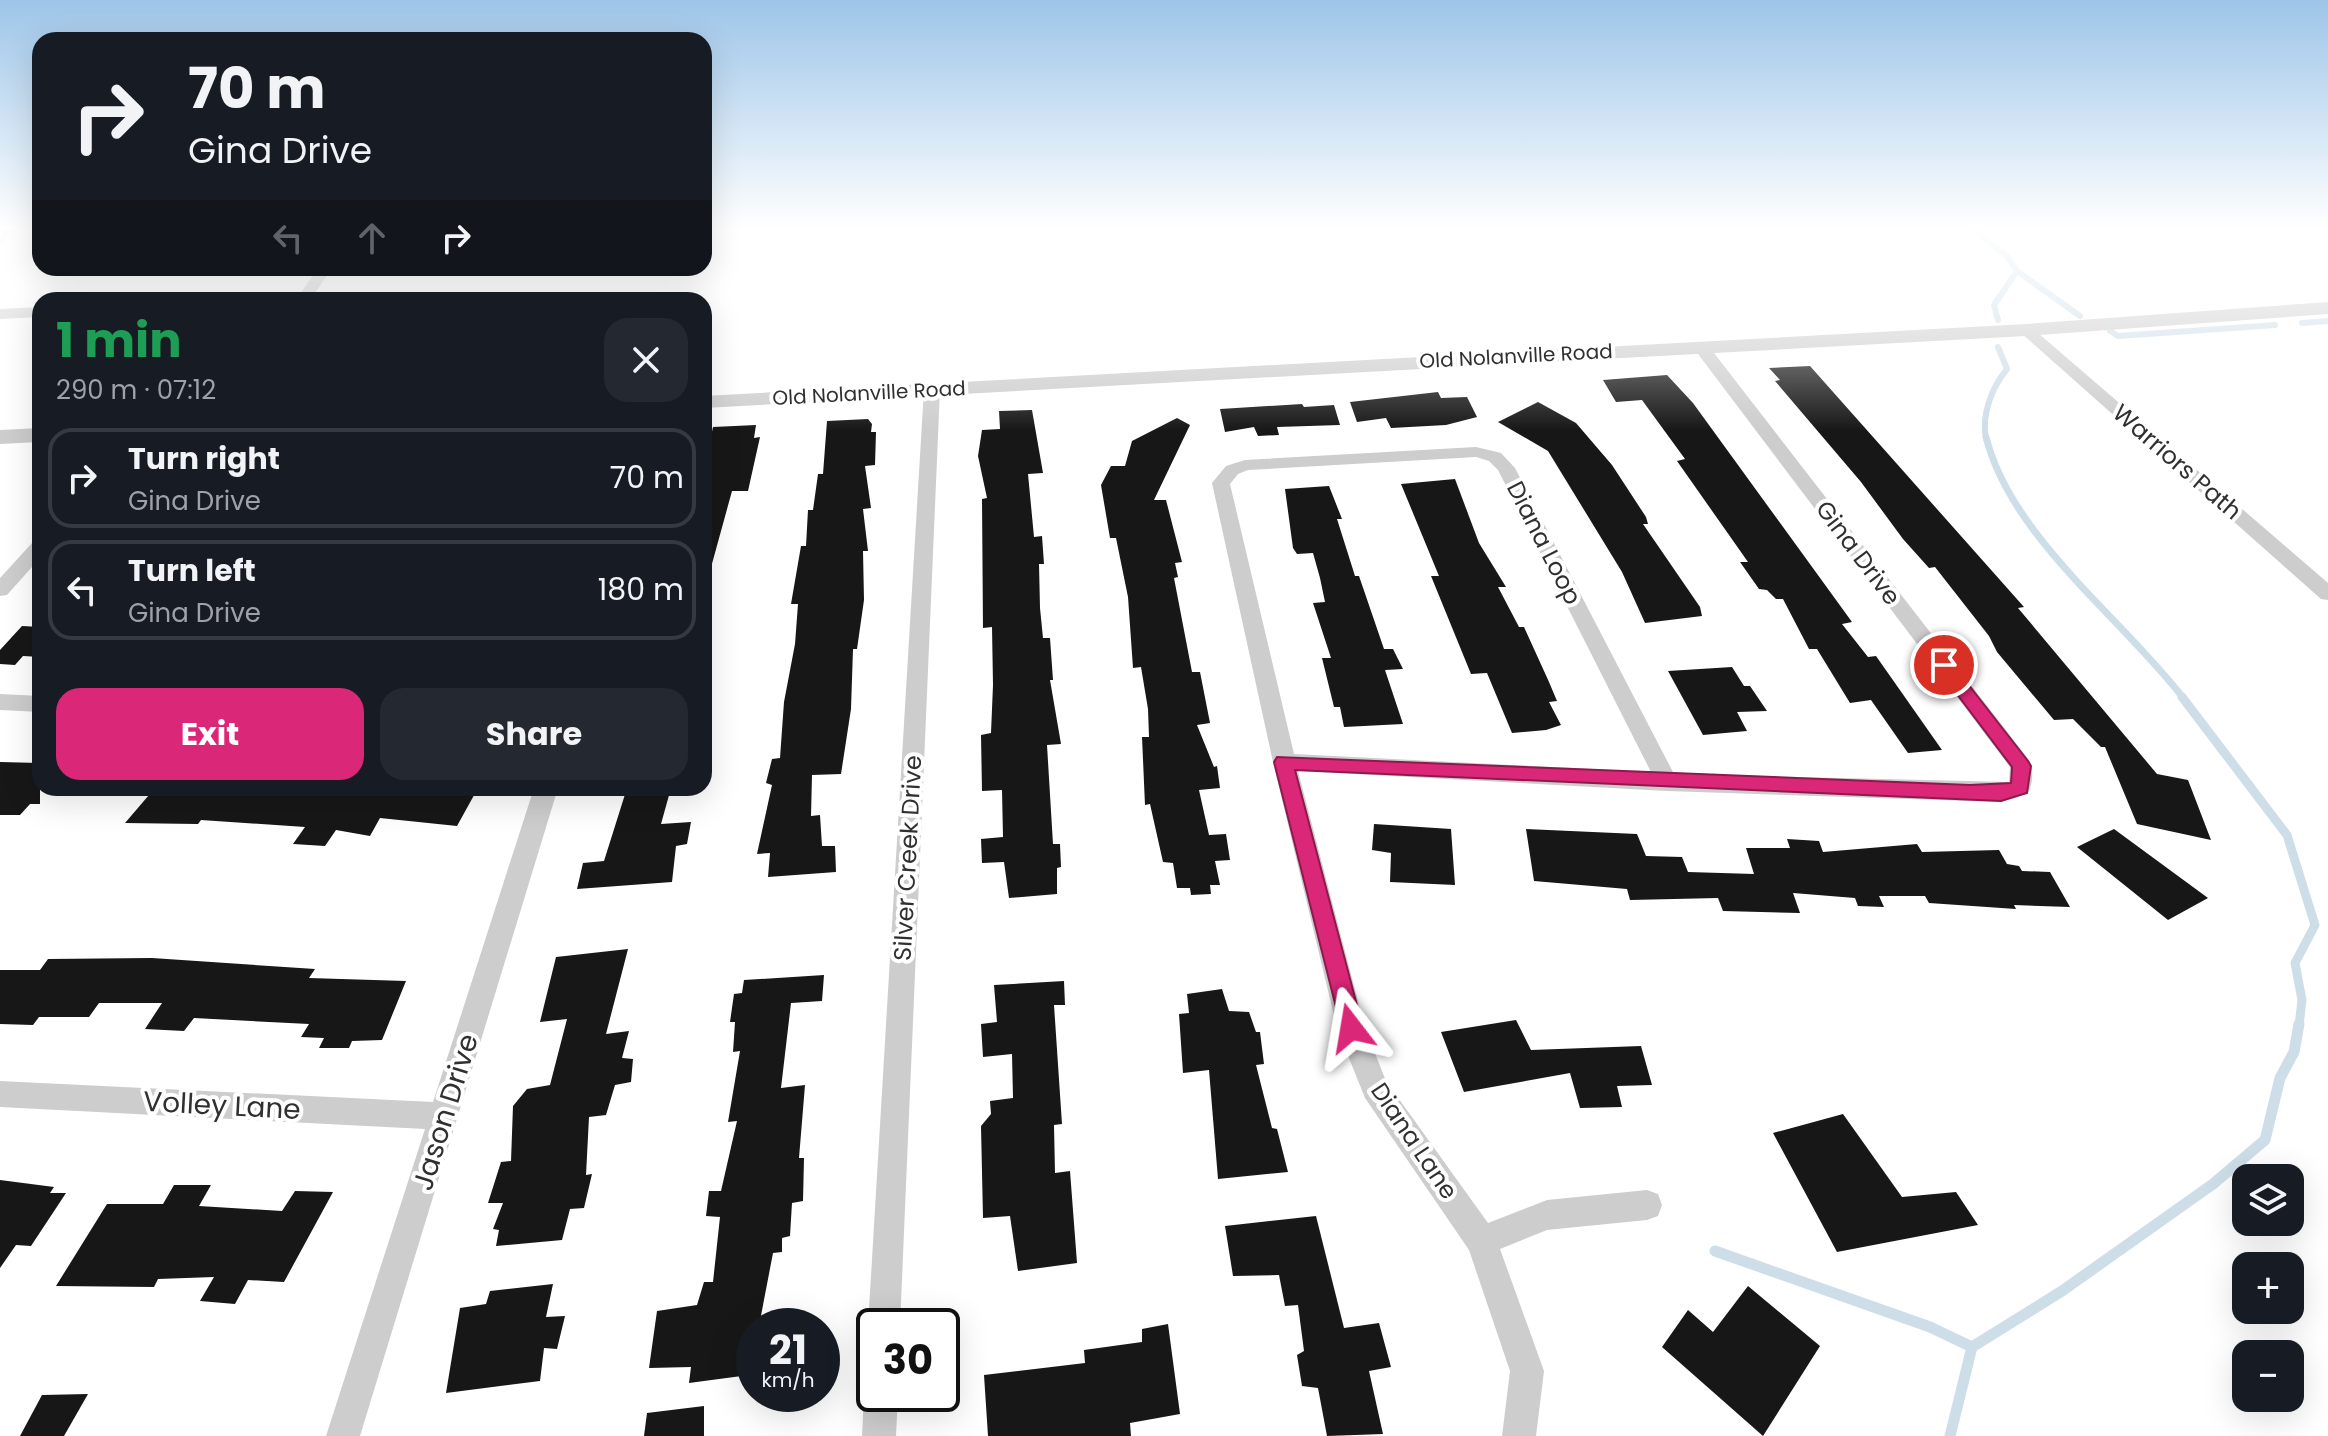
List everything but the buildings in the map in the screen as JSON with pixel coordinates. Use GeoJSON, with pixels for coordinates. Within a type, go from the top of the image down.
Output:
{"type":"FeatureCollection","features":[{"type":"Feature","properties":{"kind":"street","name":"Old Nolanville Road"},"geometry":{"type":"LineString","coordinates":[[712,402],[2026,330],[2328,308]]}},
{"type":"Feature","properties":{"kind":"street"},"geometry":{"type":"LineString","coordinates":[[0,314],[32,312]]}},
{"type":"Feature","properties":{"kind":"street","name":"Warriors Path"},"geometry":{"type":"LineString","coordinates":[[2026,330],[2328,594]]}},
{"type":"Feature","properties":{"kind":"street","name":"Gina Drive"},"geometry":{"type":"LineString","coordinates":[[1284,762],[1667,782],[2001,793],[2020,787],[2021,766],[1701,347]]}},
{"type":"Feature","properties":{"kind":"street","name":"Silver Creek Drive"},"geometry":{"type":"LineString","coordinates":[[885,1308],[932,389]]}},
{"type":"Feature","properties":{"kind":"street"},"geometry":{"type":"LineString","coordinates":[[0,437],[32,435]]}},
{"type":"Feature","properties":{"kind":"street","name":"Diana Loop"},"geometry":{"type":"LineString","coordinates":[[1232,470],[1245,465],[1476,452],[1495,457],[1506,468],[1667,782]]}},
{"type":"Feature","properties":{"kind":"street","name":"Diana Lane"},"geometry":{"type":"LineString","coordinates":[[1232,470],[1221,483],[1284,762],[1351,1028],[1375,1089],[1482,1241],[1527,1371],[1519,1436]]}},
{"type":"Feature","properties":{"kind":"street"},"geometry":{"type":"LineString","coordinates":[[0,590],[32,555]]}},
{"type":"Feature","properties":{"kind":"street"},"geometry":{"type":"LineString","coordinates":[[0,702],[32,704]]}},
{"type":"Feature","properties":{"kind":"street","name":"Jason Drive"},"geometry":{"type":"LineString","coordinates":[[343,1436],[544,796]]}},
{"type":"Feature","properties":{"kind":"street","name":"Volley Lane"},"geometry":{"type":"LineString","coordinates":[[0,1094],[444,1116]]}},
{"type":"Feature","properties":{"kind":"street"},"geometry":{"type":"LineString","coordinates":[[1482,1241],[1547,1215],[1647,1205]]}},
{"type":"Feature","properties":{"kind":"street"},"geometry":{"type":"LineString","coordinates":[[879,1436],[880,1412]]}},
{"type":"Feature","properties":{"kind":"waterway"},"geometry":{"type":"LineString","coordinates":[[1998,320],[1994,305],[1999,297]]}},
{"type":"Feature","properties":{"kind":"waterway"},"geometry":{"type":"LineString","coordinates":[[2053,297],[2080,316]]}},
{"type":"Feature","properties":{"kind":"waterway"},"geometry":{"type":"LineString","coordinates":[[2302,323],[2328,321]]}},
{"type":"Feature","properties":{"kind":"waterway"},"geometry":{"type":"LineString","coordinates":[[2110,331],[2118,336],[2275,325]]}},
{"type":"Feature","properties":{"kind":"waterway"},"geometry":{"type":"LineString","coordinates":[[1986,439],[1985,420],[1989,402],[2007,369],[1998,347]]}},
{"type":"Feature","properties":{"kind":"waterway"},"geometry":{"type":"LineString","coordinates":[[1986,437],[1999,474],[2043,542],[2184,699]]}},
{"type":"Feature","properties":{"kind":"waterway"},"geometry":{"type":"LineString","coordinates":[[2182,697],[2287,835],[2315,925],[2295,963],[2302,1000],[2299,1026]]}},
{"type":"Feature","properties":{"kind":"waterway"},"geometry":{"type":"LineString","coordinates":[[1972,1347],[2062,1291],[2213,1184],[2265,1140],[2280,1078],[2294,1052],[2299,1024]]}},
{"type":"Feature","properties":{"kind":"waterway"},"geometry":{"type":"LineString","coordinates":[[1715,1251],[1930,1327],[1972,1347]]}},
{"type":"Feature","properties":{"kind":"waterway"},"geometry":{"type":"LineString","coordinates":[[1950,1436],[1972,1347]]}},
{"type":"Feature","properties":{"kind":"route"},"geometry":{"type":"LineString","coordinates":[[1351,1028],[1284,762],[1667,782],[2001,793],[2020,787],[2021,766],[1944,665]]}}]}
